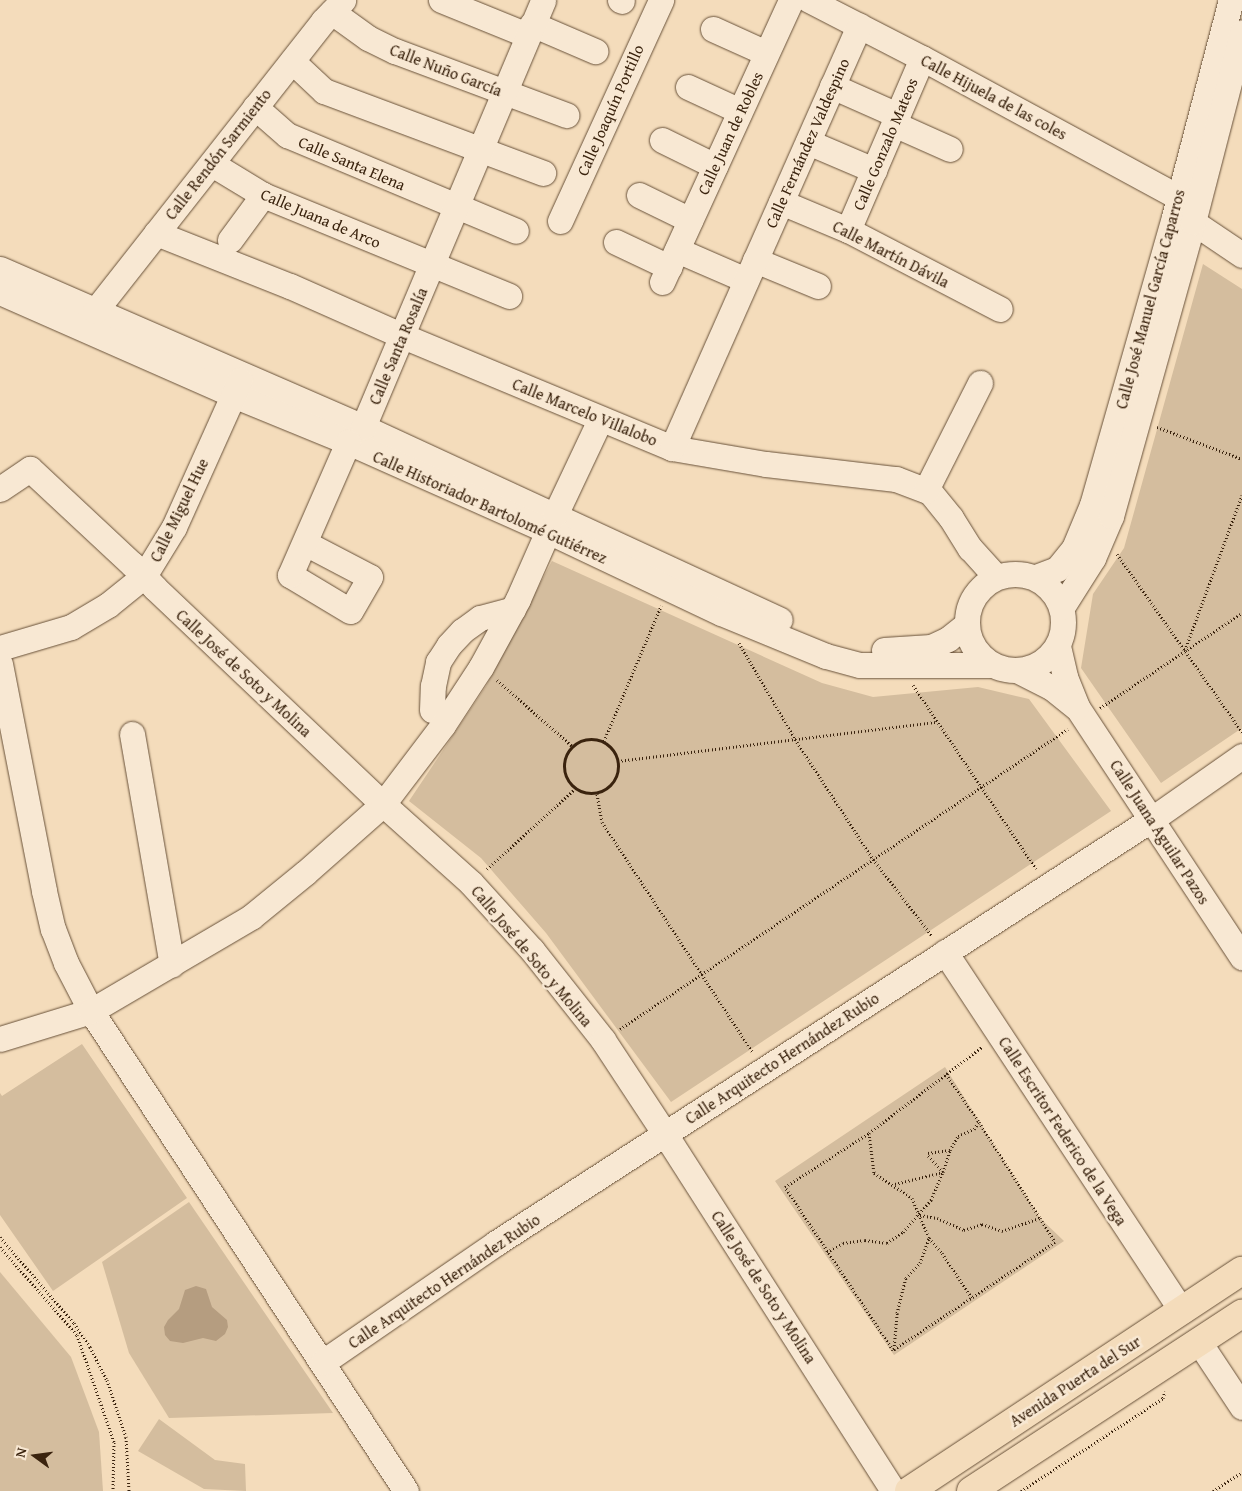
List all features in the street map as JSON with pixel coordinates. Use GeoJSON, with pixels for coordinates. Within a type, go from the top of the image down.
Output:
{"type":"FeatureCollection","features":[{"type":"Feature","properties":{"kind":"main road","name":"Avenida Puerta del Sur"},"geometry":{"type":"LineString","coordinates":[[909,1491],[1242,1271]]}},
{"type":"Feature","properties":{"kind":"main road"},"geometry":{"type":"LineString","coordinates":[[971,1491],[1242,1314]]}},
{"type":"Feature","properties":{"kind":"street"},"geometry":{"type":"LineString","coordinates":[[441,0],[595,51]]}},
{"type":"Feature","properties":{"kind":"street","name":"Calle Santa Rosalía"},"geometry":{"type":"LineString","coordinates":[[305,543],[403,336],[434,265],[503,92],[543,0]]}},
{"type":"Feature","properties":{"kind":"street","name":"Calle Joaquín Portillo"},"geometry":{"type":"LineString","coordinates":[[560,221],[660,0]]}},
{"type":"Feature","properties":{"kind":"street","name":"Calle Juan de Robles"},"geometry":{"type":"LineString","coordinates":[[669,266],[791,0]]}},
{"type":"Feature","properties":{"kind":"street","name":"Calle Hijuela de las coles"},"geometry":{"type":"LineString","coordinates":[[809,0],[922,58],[1178,197]]}},
{"type":"Feature","properties":{"kind":"street","name":"Calle José Manuel García Caparros"},"geometry":{"type":"LineString","coordinates":[[1036,577],[1057,569],[1074,548],[1092,506],[1231,0]]}},
{"type":"Feature","properties":{"kind":"street","name":"Calle Rendón Sarmiento"},"geometry":{"type":"LineString","coordinates":[[95,311],[255,107],[338,6]]}},
{"type":"Feature","properties":{"kind":"street","name":"Calle Nuño García"},"geometry":{"type":"LineString","coordinates":[[338,6],[368,38],[566,115]]}},
{"type":"Feature","properties":{"kind":"street","name":"Calle Fernández Valdespino"},"geometry":{"type":"LineString","coordinates":[[672,448],[859,26]]}},
{"type":"Feature","properties":{"kind":"street"},"geometry":{"type":"LineString","coordinates":[[713,29],[766,53]]}},
{"type":"Feature","properties":{"kind":"street","name":"Calle José Manuel García Caparros"},"geometry":{"type":"LineString","coordinates":[[1062,607],[1093,558],[1104,535],[1193,222],[1242,32]]}},
{"type":"Feature","properties":{"kind":"street","name":"Calle Gonzalo Mateos"},"geometry":{"type":"LineString","coordinates":[[848,230],[922,58]]}},
{"type":"Feature","properties":{"kind":"street"},"geometry":{"type":"LineString","coordinates":[[292,61],[324,91],[543,173]]}},
{"type":"Feature","properties":{"kind":"street"},"geometry":{"type":"LineString","coordinates":[[832,86],[950,149]]}},
{"type":"Feature","properties":{"kind":"street"},"geometry":{"type":"LineString","coordinates":[[688,87],[740,111]]}},
{"type":"Feature","properties":{"kind":"street","name":"Calle Santa Elena"},"geometry":{"type":"LineString","coordinates":[[255,107],[287,135],[516,231]]}},
{"type":"Feature","properties":{"kind":"street"},"geometry":{"type":"LineString","coordinates":[[662,140],[715,166]]}},
{"type":"Feature","properties":{"kind":"street"},"geometry":{"type":"LineString","coordinates":[[808,142],[874,170]]}},
{"type":"Feature","properties":{"kind":"street","name":"Calle Juana de Arco"},"geometry":{"type":"LineString","coordinates":[[212,164],[263,195],[509,296]]}},
{"type":"Feature","properties":{"kind":"street"},"geometry":{"type":"LineString","coordinates":[[230,240],[263,195]]}},
{"type":"Feature","properties":{"kind":"street"},"geometry":{"type":"LineString","coordinates":[[638,196],[690,220]]}},
{"type":"Feature","properties":{"kind":"street","name":"Calle Martín Dávila"},"geometry":{"type":"LineString","coordinates":[[781,202],[848,230],[1000,309]]}},
{"type":"Feature","properties":{"kind":"street"},"geometry":{"type":"LineString","coordinates":[[1193,222],[1242,255]]}},
{"type":"Feature","properties":{"kind":"street","name":"Calle Marcelo Villalobo"},"geometry":{"type":"LineString","coordinates":[[156,232],[290,286],[600,420],[672,448],[766,464],[896,478],[926,490],[930,492],[951,518],[970,548],[996,577]]}},
{"type":"Feature","properties":{"kind":"street"},"geometry":{"type":"LineString","coordinates":[[616,242],[669,266],[751,270],[818,286]]}},
{"type":"Feature","properties":{"kind":"street","name":"Calle Historiador Bartolomé Gutiérrez"},"geometry":{"type":"LineString","coordinates":[[0,269],[95,311],[237,386]]}},
{"type":"Feature","properties":{"kind":"street","name":"Calle Historiador Bartolomé Gutiérrez"},"geometry":{"type":"LineString","coordinates":[[0,292],[355,435],[551,523],[797,628],[844,646],[877,651],[931,647],[948,639],[967,624]]}},
{"type":"Feature","properties":{"kind":"street"},"geometry":{"type":"LineString","coordinates":[[926,490],[980,383]]}},
{"type":"Feature","properties":{"kind":"street","name":"Calle Miguel Hue"},"geometry":{"type":"LineString","coordinates":[[0,648],[71,627],[108,605],[144,576],[174,528],[237,386]]}},
{"type":"Feature","properties":{"kind":"street"},"geometry":{"type":"LineString","coordinates":[[0,1039],[91,1010],[172,965],[251,917],[305,873],[383,804],[443,725],[481,667],[513,608],[600,420]]}},
{"type":"Feature","properties":{"kind":"street","name":"Calle José de Soto y Molina"},"geometry":{"type":"LineString","coordinates":[[0,489],[30,469],[383,804],[471,883],[532,950],[602,1040],[665,1134],[894,1491]]}},
{"type":"Feature","properties":{"kind":"street","name":"Calle Historiador Bartolomé Gutiérrez"},"geometry":{"type":"LineString","coordinates":[[551,523],[669,588],[721,613],[826,656],[860,665],[992,665],[1005,670],[1019,671]]}},
{"type":"Feature","properties":{"kind":"street"},"geometry":{"type":"LineString","coordinates":[[992,665],[975,648],[967,624],[968,610],[974,596],[984,585],[996,577],[1016,573],[1036,577],[1056,595],[1062,607],[1064,627],[1058,646],[1048,659],[1035,667],[1019,671]]}},
{"type":"Feature","properties":{"kind":"street"},"geometry":{"type":"LineString","coordinates":[[432,710],[433,686],[438,662],[449,645],[462,631],[480,618],[513,608]]}},
{"type":"Feature","properties":{"kind":"street","name":"Calle Juana Aguilar Pazos"},"geometry":{"type":"LineString","coordinates":[[1058,646],[1065,678],[1080,713],[1242,957]]}},
{"type":"Feature","properties":{"kind":"street"},"geometry":{"type":"LineString","coordinates":[[0,664],[53,929],[66,963],[91,1010],[406,1491]]}},
{"type":"Feature","properties":{"kind":"street","name":"Calle Juana Aguilar Pazos"},"geometry":{"type":"LineString","coordinates":[[1019,671],[1051,687],[1080,713]]}},
{"type":"Feature","properties":{"kind":"street"},"geometry":{"type":"LineString","coordinates":[[132,734],[172,965]]}},
{"type":"Feature","properties":{"kind":"street","name":"Calle Arquitecto Hernández Rubio"},"geometry":{"type":"LineString","coordinates":[[323,1362],[496,1243],[1152,819],[1242,756]]}},
{"type":"Feature","properties":{"kind":"street","name":"Calle Escritor Federico de la Vega"},"geometry":{"type":"LineString","coordinates":[[945,952],[1182,1311]]}},
{"type":"Feature","properties":{"kind":"street"},"geometry":{"type":"LineString","coordinates":[[1199,1342],[1242,1407]]}},
{"type":"Feature","properties":{"kind":"path"},"geometry":{"type":"LineString","coordinates":[[1138,420],[1242,459]]}},
{"type":"Feature","properties":{"kind":"path"},"geometry":{"type":"LineString","coordinates":[[1185,651],[1242,495]]}},
{"type":"Feature","properties":{"kind":"path"},"geometry":{"type":"LineString","coordinates":[[1104,535],[1242,732]]}},
{"type":"Feature","properties":{"kind":"path"},"geometry":{"type":"LineString","coordinates":[[604,742],[669,588]]}},
{"type":"Feature","properties":{"kind":"path"},"geometry":{"type":"LineString","coordinates":[[721,613],[795,739],[873,859],[945,952]]}},
{"type":"Feature","properties":{"kind":"path"},"geometry":{"type":"LineString","coordinates":[[602,1040],[981,787],[1080,713],[1185,651],[1242,613]]}},
{"type":"Feature","properties":{"kind":"path"},"geometry":{"type":"LineString","coordinates":[[901,665],[937,722],[1048,886]]}},
{"type":"Feature","properties":{"kind":"path"},"geometry":{"type":"LineString","coordinates":[[481,667],[572,746]]}},
{"type":"Feature","properties":{"kind":"path"},"geometry":{"type":"LineString","coordinates":[[618,761],[937,722]]}},
{"type":"Feature","properties":{"kind":"path"},"geometry":{"type":"LineString","coordinates":[[593,738],[604,742],[614,750],[618,761],[617,776],[610,787],[597,794],[585,794],[574,789],[564,776],[564,760],[572,746],[582,740],[593,738]]}},
{"type":"Feature","properties":{"kind":"path"},"geometry":{"type":"LineString","coordinates":[[471,883],[574,789]]}},
{"type":"Feature","properties":{"kind":"path"},"geometry":{"type":"LineString","coordinates":[[597,794],[602,822],[764,1070]]}},
{"type":"Feature","properties":{"kind":"path"},"geometry":{"type":"LineString","coordinates":[[894,1350],[785,1187],[869,1133],[982,1047]]}},
{"type":"Feature","properties":{"kind":"path"},"geometry":{"type":"LineString","coordinates":[[894,1350],[1055,1242],[979,1122],[946,1074]]}},
{"type":"Feature","properties":{"kind":"path"},"geometry":{"type":"LineString","coordinates":[[827,1252],[843,1242],[865,1240],[888,1243],[903,1232],[931,1200],[950,1150],[958,1136],[974,1129],[979,1122]]}},
{"type":"Feature","properties":{"kind":"path"},"geometry":{"type":"LineString","coordinates":[[869,1133],[874,1173],[894,1184],[912,1198],[929,1238],[942,1253],[972,1298]]}},
{"type":"Feature","properties":{"kind":"path"},"geometry":{"type":"LineString","coordinates":[[943,1172],[927,1154],[950,1150]]}},
{"type":"Feature","properties":{"kind":"path"},"geometry":{"type":"LineString","coordinates":[[894,1184],[943,1172]]}},
{"type":"Feature","properties":{"kind":"path"},"geometry":{"type":"LineString","coordinates":[[920,1214],[937,1218],[964,1230],[982,1224],[1002,1231],[1040,1218]]}},
{"type":"Feature","properties":{"kind":"path"},"geometry":{"type":"LineString","coordinates":[[0,1237],[74,1323],[102,1372],[126,1436],[129,1491]]}},
{"type":"Feature","properties":{"kind":"path"},"geometry":{"type":"LineString","coordinates":[[894,1350],[897,1313],[906,1278],[920,1263],[929,1238]]}},
{"type":"Feature","properties":{"kind":"path"},"geometry":{"type":"LineString","coordinates":[[0,1247],[76,1335],[114,1442],[113,1491]]}},
{"type":"Feature","properties":{"kind":"path"},"geometry":{"type":"LineString","coordinates":[[1212,1491],[1242,1472]]}},
{"type":"Feature","properties":{"kind":"shaded area"},"geometry":{"type":"Polygon","coordinates":[[[1203,264],[1242,289],[1242,728],[1161,783],[1081,668],[1093,594],[1124,548],[1203,264]]]}},
{"type":"Feature","properties":{"kind":"shaded area"},"geometry":{"type":"Polygon","coordinates":[[[552,561],[822,683],[873,697],[978,687],[1029,699],[1111,811],[671,1102],[546,933],[481,858],[409,801],[486,686],[552,561]]]}},
{"type":"Feature","properties":{"kind":"shaded area"},"geometry":{"type":"Polygon","coordinates":[[[82,1044],[187,1198],[53,1291],[0,1215],[0,1093],[2,1096],[82,1044]]]}},
{"type":"Feature","properties":{"kind":"shaded area"},"geometry":{"type":"Polygon","coordinates":[[[945,1067],[1040,1218],[1064,1241],[894,1355],[775,1181],[945,1067]]]}},
{"type":"Feature","properties":{"kind":"shaded area"},"geometry":{"type":"Polygon","coordinates":[[[189,1202],[333,1413],[169,1418],[129,1353],[102,1262],[189,1202]]]}},
{"type":"Feature","properties":{"kind":"shaded area"},"geometry":{"type":"Polygon","coordinates":[[[0,1272],[71,1357],[99,1432],[103,1491],[0,1491],[0,1272]]]}},
{"type":"Feature","properties":{"kind":"shaded area"},"geometry":{"type":"Polygon","coordinates":[[[196,1286],[206,1289],[212,1307],[227,1320],[228,1327],[225,1334],[216,1341],[203,1338],[183,1343],[170,1341],[165,1335],[164,1327],[179,1309],[185,1290],[196,1286]]]}},
{"type":"Feature","properties":{"kind":"shaded area"},"geometry":{"type":"Polygon","coordinates":[[[159,1419],[215,1460],[245,1464],[246,1491],[204,1489],[138,1451],[159,1419]]]}}]}
